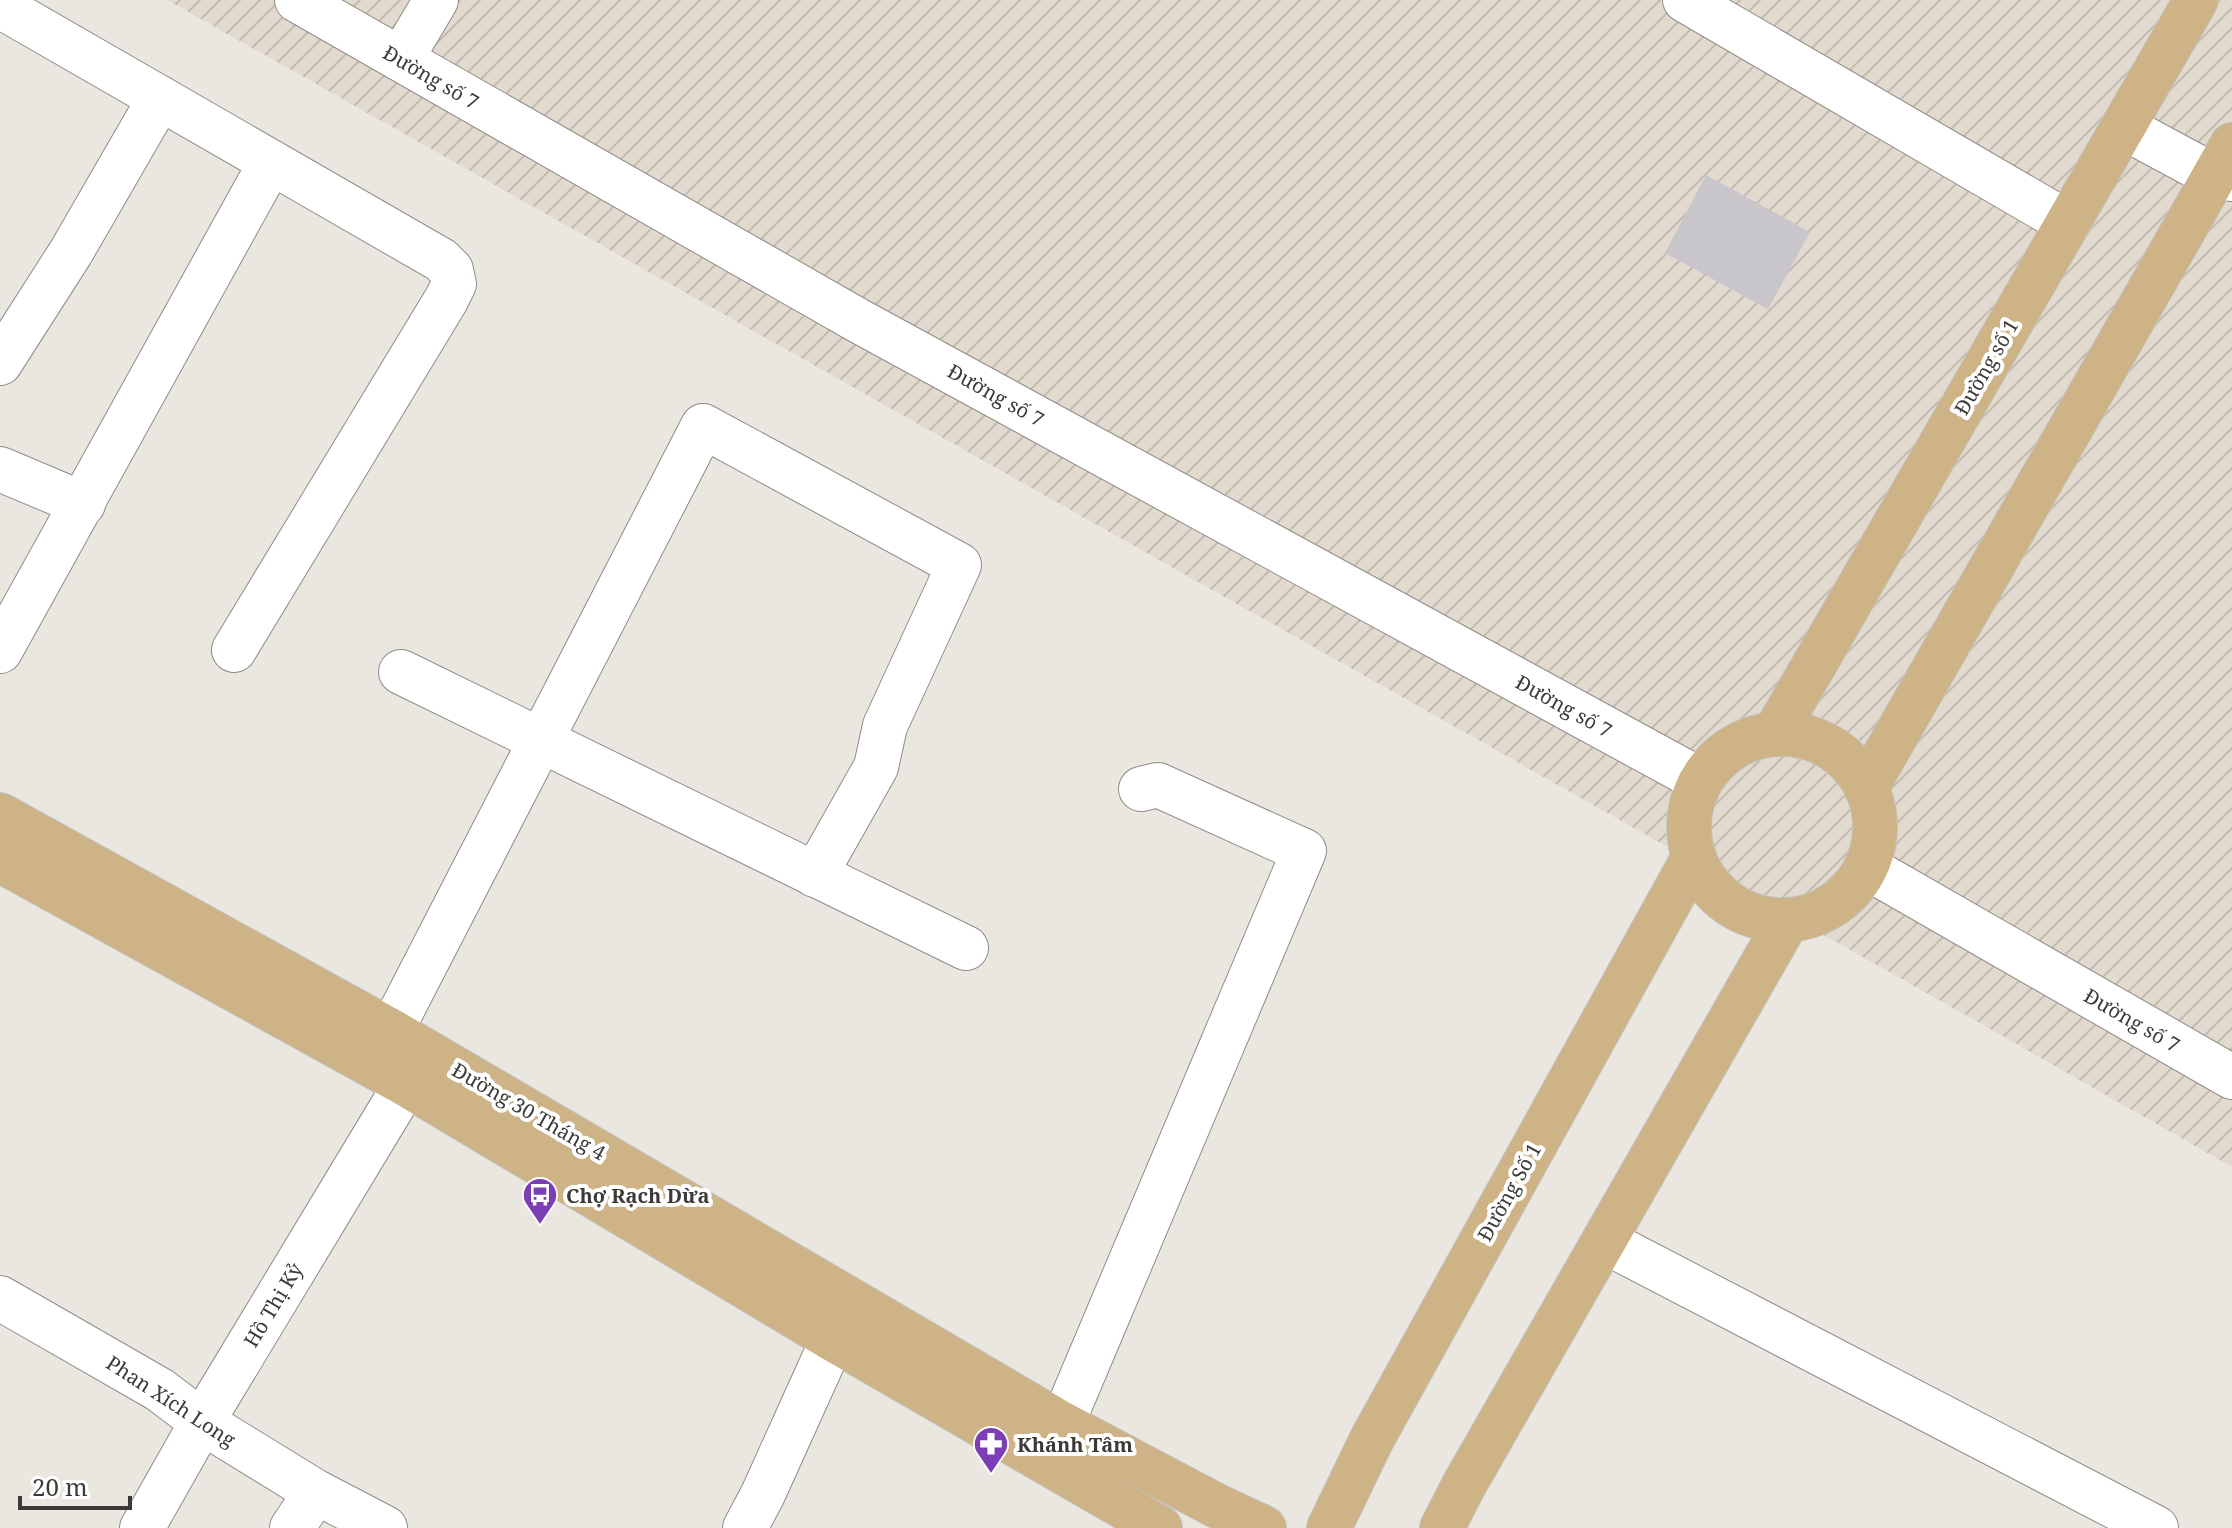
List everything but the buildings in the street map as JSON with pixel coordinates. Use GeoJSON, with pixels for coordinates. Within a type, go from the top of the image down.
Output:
{"type":"FeatureCollection","features":[{"type":"Feature","properties":{"kind":"main road","name":"Đường số 1"},"geometry":{"type":"LineString","coordinates":[[1775,733],[2196,0]]}},
{"type":"Feature","properties":{"kind":"main road"},"geometry":{"type":"LineString","coordinates":[[1866,788],[2226,167]]}},
{"type":"Feature","properties":{"kind":"main road"},"geometry":{"type":"LineString","coordinates":[[1775,733],[1806,736],[1834,749],[1856,770],[1866,788],[1871,798],[1876,828],[1870,858],[1858,883],[1839,902],[1814,915],[1787,921],[1759,918],[1734,907],[1712,890],[1696,866],[1689,840],[1689,809],[1700,780],[1719,756],[1745,740],[1775,733]]}},
{"type":"Feature","properties":{"kind":"main road","name":"Đường 30 Tháng 4"},"geometry":{"type":"LineString","coordinates":[[0,815],[391,1031],[1062,1424],[1264,1528]]}},
{"type":"Feature","properties":{"kind":"main road","name":"Đường Số 1"},"geometry":{"type":"LineString","coordinates":[[1329,1528],[1372,1439],[1694,857]]}},
{"type":"Feature","properties":{"kind":"main road","name":"Đường 30 Tháng 4"},"geometry":{"type":"LineString","coordinates":[[0,860],[406,1084],[833,1339],[1160,1528]]}},
{"type":"Feature","properties":{"kind":"main road"},"geometry":{"type":"LineString","coordinates":[[1442,1528],[1787,921]]}},
{"type":"Feature","properties":{"kind":"street","name":"Đường số 7"},"geometry":{"type":"LineString","coordinates":[[297,0],[859,321],[1700,780]]}},
{"type":"Feature","properties":{"kind":"street"},"geometry":{"type":"LineString","coordinates":[[401,59],[436,0]]}},
{"type":"Feature","properties":{"kind":"street"},"geometry":{"type":"LineString","coordinates":[[1685,0],[2068,223]]}},
{"type":"Feature","properties":{"kind":"street"},"geometry":{"type":"LineString","coordinates":[[0,6],[441,260],[451,270],[454,284],[234,650]]}},
{"type":"Feature","properties":{"kind":"street"},"geometry":{"type":"LineString","coordinates":[[0,363],[71,252],[160,98]]}},
{"type":"Feature","properties":{"kind":"street"},"geometry":{"type":"LineString","coordinates":[[2123,127],[2226,167]]}},
{"type":"Feature","properties":{"kind":"street"},"geometry":{"type":"LineString","coordinates":[[0,651],[271,162]]}},
{"type":"Feature","properties":{"kind":"street"},"geometry":{"type":"LineString","coordinates":[[391,1031],[703,426],[959,565],[885,726],[876,767],[815,875]]}},
{"type":"Feature","properties":{"kind":"street"},"geometry":{"type":"LineString","coordinates":[[0,469],[83,504]]}},
{"type":"Feature","properties":{"kind":"street"},"geometry":{"type":"LineString","coordinates":[[401,672],[966,948]]}},
{"type":"Feature","properties":{"kind":"street"},"geometry":{"type":"LineString","coordinates":[[1062,1424],[1304,851],[1158,785],[1141,789]]}},
{"type":"Feature","properties":{"kind":"street","name":"Đường số 7"},"geometry":{"type":"LineString","coordinates":[[1866,867],[2232,1077]]}},
{"type":"Feature","properties":{"kind":"street","name":"Hồ Thị Kỷ"},"geometry":{"type":"LineString","coordinates":[[142,1528],[202,1422],[406,1084]]}},
{"type":"Feature","properties":{"kind":"street"},"geometry":{"type":"LineString","coordinates":[[1604,1241],[2156,1528]]}},
{"type":"Feature","properties":{"kind":"street","name":"Phan Xích Long"},"geometry":{"type":"LineString","coordinates":[[0,1298],[160,1390],[202,1422],[316,1492],[385,1528]]}},
{"type":"Feature","properties":{"kind":"street"},"geometry":{"type":"LineString","coordinates":[[745,1528],[833,1339]]}},
{"type":"Feature","properties":{"kind":"street"},"geometry":{"type":"LineString","coordinates":[[292,1528],[316,1492]]}},
{"type":"Feature","properties":{"kind":"shaded area"},"geometry":{"type":"Polygon","coordinates":[[[167,0],[2232,0],[2232,1167],[1976,1021],[167,0]]]}},
{"type":"Feature","properties":{"kind":"place","name":"Chợ Rạch Dừa"},"geometry":{"type":"Point","coordinates":[540,1226]}},
{"type":"Feature","properties":{"kind":"place","name":"Khánh Tâm"},"geometry":{"type":"Point","coordinates":[991,1475]}}]}
